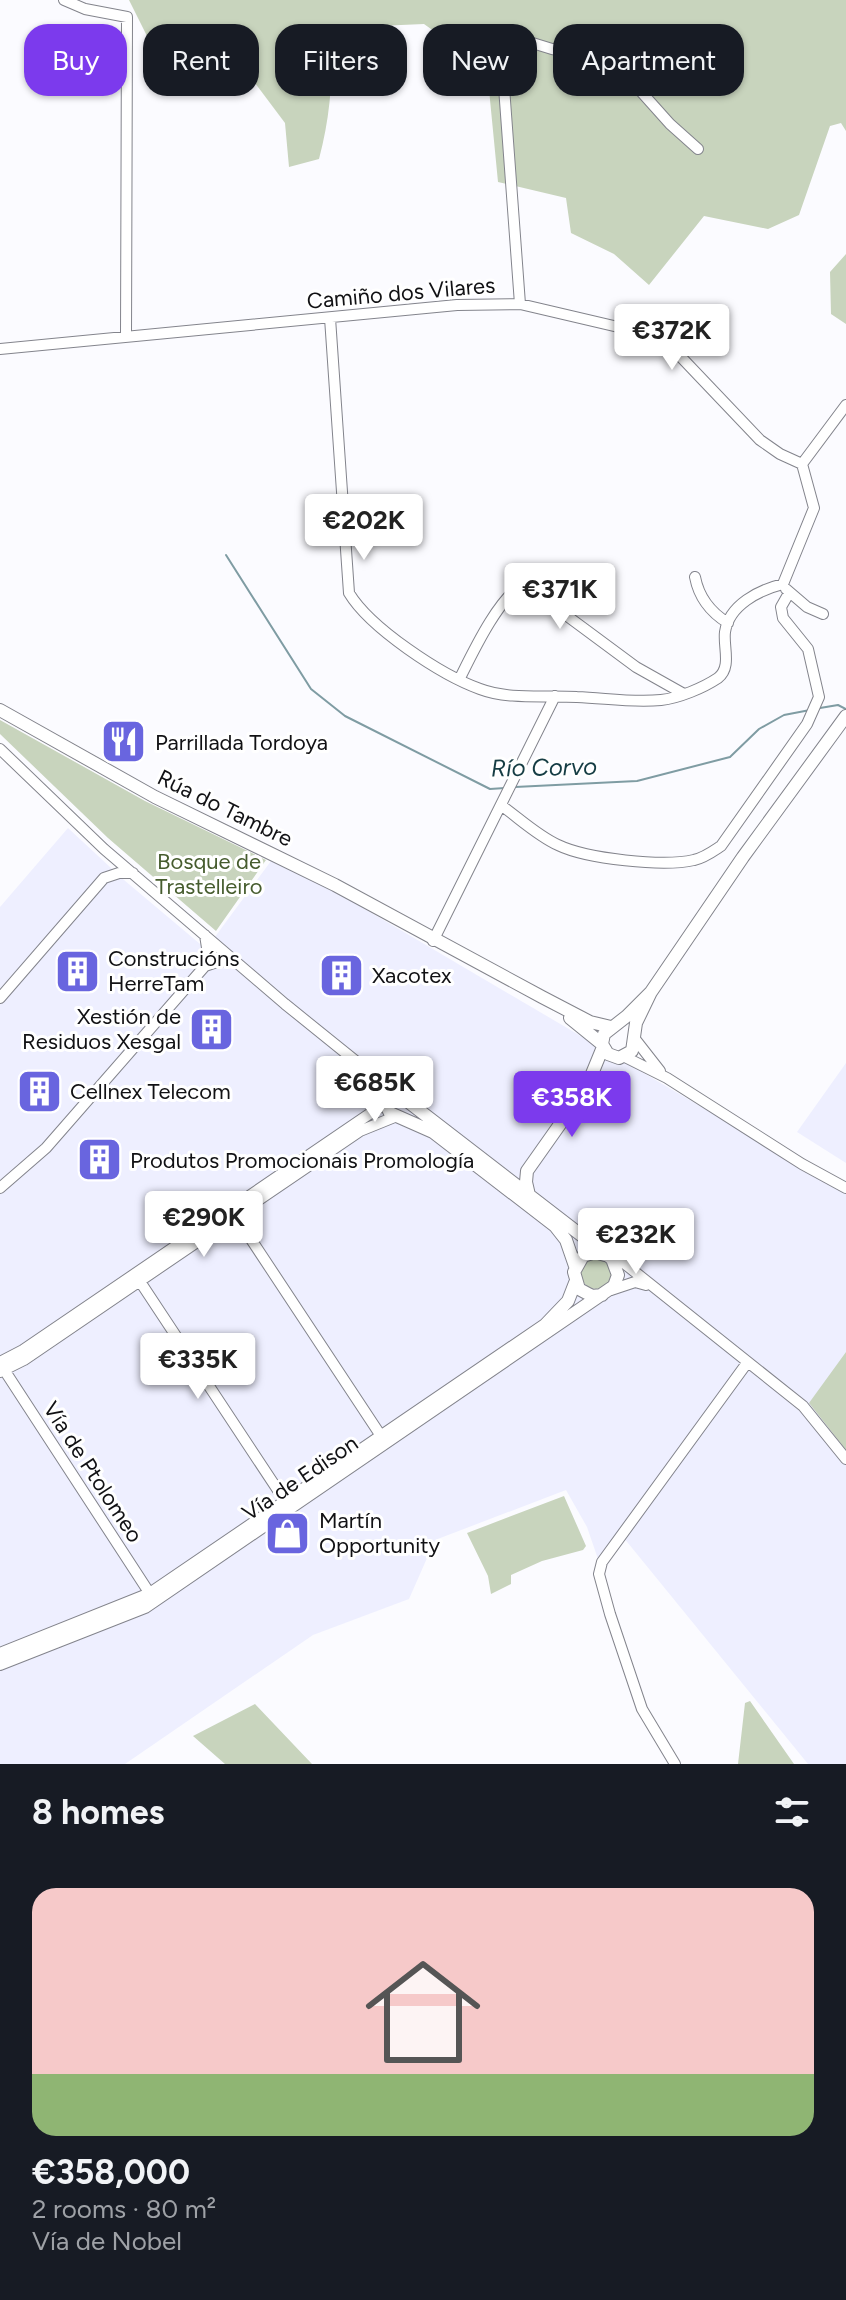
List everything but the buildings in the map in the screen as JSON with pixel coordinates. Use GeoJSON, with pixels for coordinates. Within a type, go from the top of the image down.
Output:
{"type":"FeatureCollection","features":[{"type":"Feature","properties":{"kind":"main road","name":"Rúa do Tambre"},"geometry":{"type":"LineString","coordinates":[[0,710],[155,797],[335,885],[433,941],[542,997]]}},
{"type":"Feature","properties":{"kind":"main road"},"geometry":{"type":"LineString","coordinates":[[587,1086],[634,1048],[636,1023],[651,992],[734,870],[843,720]]}},
{"type":"Feature","properties":{"kind":"main road"},"geometry":{"type":"LineString","coordinates":[[503,1175],[521,1175],[527,1171],[587,1086],[603,1046],[604,1034],[651,992]]}},
{"type":"Feature","properties":{"kind":"main road"},"geometry":{"type":"LineString","coordinates":[[542,997],[590,1022],[625,1026],[635,1038]]}},
{"type":"Feature","properties":{"kind":"main road"},"geometry":{"type":"LineString","coordinates":[[542,997],[603,1046],[608,1054],[622,1057]]}},
{"type":"Feature","properties":{"kind":"main road"},"geometry":{"type":"LineString","coordinates":[[397,1099],[503,1175],[610,1258],[618,1275],[608,1292],[599,1296],[585,1294],[575,1283],[575,1266],[566,1240],[555,1226],[433,1132],[399,1115],[406,1109],[397,1099]]}},
{"type":"Feature","properties":{"kind":"main road"},"geometry":{"type":"LineString","coordinates":[[527,1171],[529,1195]]}},
{"type":"Feature","properties":{"kind":"main road"},"geometry":{"type":"LineString","coordinates":[[575,1266],[589,1253],[610,1258]]}},
{"type":"Feature","properties":{"kind":"main road","name":"Vía de Edison"},"geometry":{"type":"LineString","coordinates":[[384,1440],[545,1325],[568,1301],[575,1283]]}},
{"type":"Feature","properties":{"kind":"main road","name":"Vía de Edison"},"geometry":{"type":"LineString","coordinates":[[0,1664],[133,1613],[287,1505],[608,1292]]}},
{"type":"Feature","properties":{"kind":"main road","name":"Vía de Edison"},"geometry":{"type":"LineString","coordinates":[[0,1654],[152,1598]]}},
{"type":"Feature","properties":{"kind":"street"},"geometry":{"type":"LineString","coordinates":[[64,0],[85,9],[127,17],[126,337]]}},
{"type":"Feature","properties":{"kind":"street"},"geometry":{"type":"LineString","coordinates":[[520,304],[500,33],[552,49],[607,59],[619,67],[670,124],[698,149]]}},
{"type":"Feature","properties":{"kind":"street","name":"Camiño dos Vilares"},"geometry":{"type":"LineString","coordinates":[[0,349],[457,305],[520,304],[657,339],[680,356],[760,440],[802,464]]}},
{"type":"Feature","properties":{"kind":"street"},"geometry":{"type":"LineString","coordinates":[[330,318],[349,593],[378,627],[459,680],[482,690],[508,694],[664,700],[684,694],[722,674],[726,665],[728,623],[753,595],[786,589]]}},
{"type":"Feature","properties":{"kind":"street"},"geometry":{"type":"LineString","coordinates":[[502,806],[549,841],[577,853],[661,864],[697,860],[721,846],[819,697],[808,649],[783,618],[781,607],[814,508],[802,464],[846,405]]}},
{"type":"Feature","properties":{"kind":"street"},"geometry":{"type":"LineString","coordinates":[[695,577],[700,596],[713,612],[728,623]]}},
{"type":"Feature","properties":{"kind":"street"},"geometry":{"type":"LineString","coordinates":[[459,680],[486,627],[517,587],[524,584],[636,667],[684,694]]}},
{"type":"Feature","properties":{"kind":"street"},"geometry":{"type":"LineString","coordinates":[[786,589],[807,607],[823,614]]}},
{"type":"Feature","properties":{"kind":"street"},"geometry":{"type":"LineString","coordinates":[[433,941],[555,696]]}},
{"type":"Feature","properties":{"kind":"street"},"geometry":{"type":"LineString","coordinates":[[0,749],[107,852],[371,1073],[397,1099],[137,1278],[1,1367]]}},
{"type":"Feature","properties":{"kind":"street"},"geometry":{"type":"LineString","coordinates":[[106,876],[107,852]]}},
{"type":"Feature","properties":{"kind":"street"},"geometry":{"type":"LineString","coordinates":[[0,998],[119,861]]}},
{"type":"Feature","properties":{"kind":"street"},"geometry":{"type":"LineString","coordinates":[[106,876],[133,873]]}},
{"type":"Feature","properties":{"kind":"street"},"geometry":{"type":"LineString","coordinates":[[205,935],[208,963]]}},
{"type":"Feature","properties":{"kind":"street"},"geometry":{"type":"LineString","coordinates":[[0,1188],[46,1148],[221,948]]}},
{"type":"Feature","properties":{"kind":"street"},"geometry":{"type":"LineString","coordinates":[[208,963],[236,962]]}},
{"type":"Feature","properties":{"kind":"street"},"geometry":{"type":"LineString","coordinates":[[635,1038],[667,1078]]}},
{"type":"Feature","properties":{"kind":"street"},"geometry":{"type":"LineString","coordinates":[[622,1057],[667,1078],[802,1164],[846,1188]]}},
{"type":"Feature","properties":{"kind":"street"},"geometry":{"type":"LineString","coordinates":[[233,1212],[360,1131],[399,1115]]}},
{"type":"Feature","properties":{"kind":"street"},"geometry":{"type":"LineString","coordinates":[[233,1212],[384,1440]]}},
{"type":"Feature","properties":{"kind":"street"},"geometry":{"type":"LineString","coordinates":[[610,1258],[625,1264],[803,1406],[846,1459]]}},
{"type":"Feature","properties":{"kind":"street"},"geometry":{"type":"LineString","coordinates":[[137,1278],[287,1505]]}},
{"type":"Feature","properties":{"kind":"street"},"geometry":{"type":"LineString","coordinates":[[608,1292],[635,1282],[648,1285]]}},
{"type":"Feature","properties":{"kind":"street"},"geometry":{"type":"LineString","coordinates":[[675,1764],[642,1709],[599,1574],[602,1562],[747,1363]]}},
{"type":"Feature","properties":{"kind":"street","name":"Vía de Ptolomeo"},"geometry":{"type":"LineString","coordinates":[[1,1367],[152,1598]]}},
{"type":"Feature","properties":{"kind":"shaded area"},"geometry":{"type":"Polygon","coordinates":[[[68,828],[206,949],[271,861],[341,895],[846,1192],[846,1764],[808,1764],[619,1532],[598,1559],[587,1527],[566,1490],[435,1540],[409,1599],[313,1635],[125,1764],[0,1764],[0,907],[68,828]]]}},
{"type":"Feature","properties":{"kind":"shaded area"},"geometry":{"type":"Polygon","coordinates":[[[846,1063],[846,1163],[797,1132],[846,1063]]]}},
{"type":"Feature","properties":{"kind":"green space"},"geometry":{"type":"Polygon","coordinates":[[[129,0],[846,0],[846,131],[841,123],[830,126],[799,215],[768,229],[704,216],[649,285],[614,254],[571,233],[566,198],[498,182],[490,96],[537,96],[537,24],[275,24],[275,96],[330,96],[319,159],[289,167],[285,123],[259,88],[259,24],[143,24],[143,28],[129,0]]]}},
{"type":"Feature","properties":{"kind":"green space"},"geometry":{"type":"Polygon","coordinates":[[[846,254],[846,324],[831,314],[830,272],[846,254]]]}},
{"type":"Feature","properties":{"kind":"green space","name":"Bosque de Trastelleiro"},"geometry":{"type":"Polygon","coordinates":[[[0,720],[145,801],[266,860],[216,931],[108,838],[0,734],[0,720]]]}},
{"type":"Feature","properties":{"kind":"green space"},"geometry":{"type":"Polygon","coordinates":[[[596,1259],[607,1263],[611,1274],[607,1285],[596,1289],[585,1285],[581,1274],[585,1263],[596,1259]]]}},
{"type":"Feature","properties":{"kind":"green space"},"geometry":{"type":"Polygon","coordinates":[[[846,1352],[846,1450],[809,1403],[846,1352]]]}},
{"type":"Feature","properties":{"kind":"green space"},"geometry":{"type":"Polygon","coordinates":[[[564,1496],[586,1546],[583,1550],[542,1561],[511,1575],[511,1584],[491,1594],[488,1576],[467,1533],[564,1496]]]}},
{"type":"Feature","properties":{"kind":"green space"},"geometry":{"type":"Polygon","coordinates":[[[750,1701],[794,1764],[738,1764],[745,1703],[750,1701]]]}},
{"type":"Feature","properties":{"kind":"green space"},"geometry":{"type":"Polygon","coordinates":[[[255,1704],[312,1764],[225,1764],[193,1736],[255,1704]]]}},
{"type":"Feature","properties":{"kind":"waterway","name":"Río Corvo"},"geometry":{"type":"LineString","coordinates":[[226,555],[311,689],[345,716],[490,789],[505,788]]}},
{"type":"Feature","properties":{"kind":"waterway","name":"Río Corvo"},"geometry":{"type":"LineString","coordinates":[[820,708],[838,705],[846,709]]}},
{"type":"Feature","properties":{"kind":"waterway","name":"Río Corvo"},"geometry":{"type":"LineString","coordinates":[[515,787],[637,781],[730,757],[759,729],[784,715],[810,710]]}},
{"type":"Feature","properties":{"kind":"place","name":"Parrillada Tordoya"},"geometry":{"type":"Point","coordinates":[124,742]}},
{"type":"Feature","properties":{"kind":"place","name":"Construcións HerreTam"},"geometry":{"type":"Point","coordinates":[77,971]}},
{"type":"Feature","properties":{"kind":"place","name":"Xacotex"},"geometry":{"type":"Point","coordinates":[341,975]}},
{"type":"Feature","properties":{"kind":"place","name":"Xestión de Residuos Xesgal"},"geometry":{"type":"Point","coordinates":[212,1029]}},
{"type":"Feature","properties":{"kind":"place","name":"Cellnex Telecom"},"geometry":{"type":"Point","coordinates":[39,1091]}},
{"type":"Feature","properties":{"kind":"place","name":"Produtos Promocionais Promología"},"geometry":{"type":"Point","coordinates":[99,1160]}},
{"type":"Feature","properties":{"kind":"place","name":"Martín Opportunity"},"geometry":{"type":"Point","coordinates":[288,1533]}}]}
